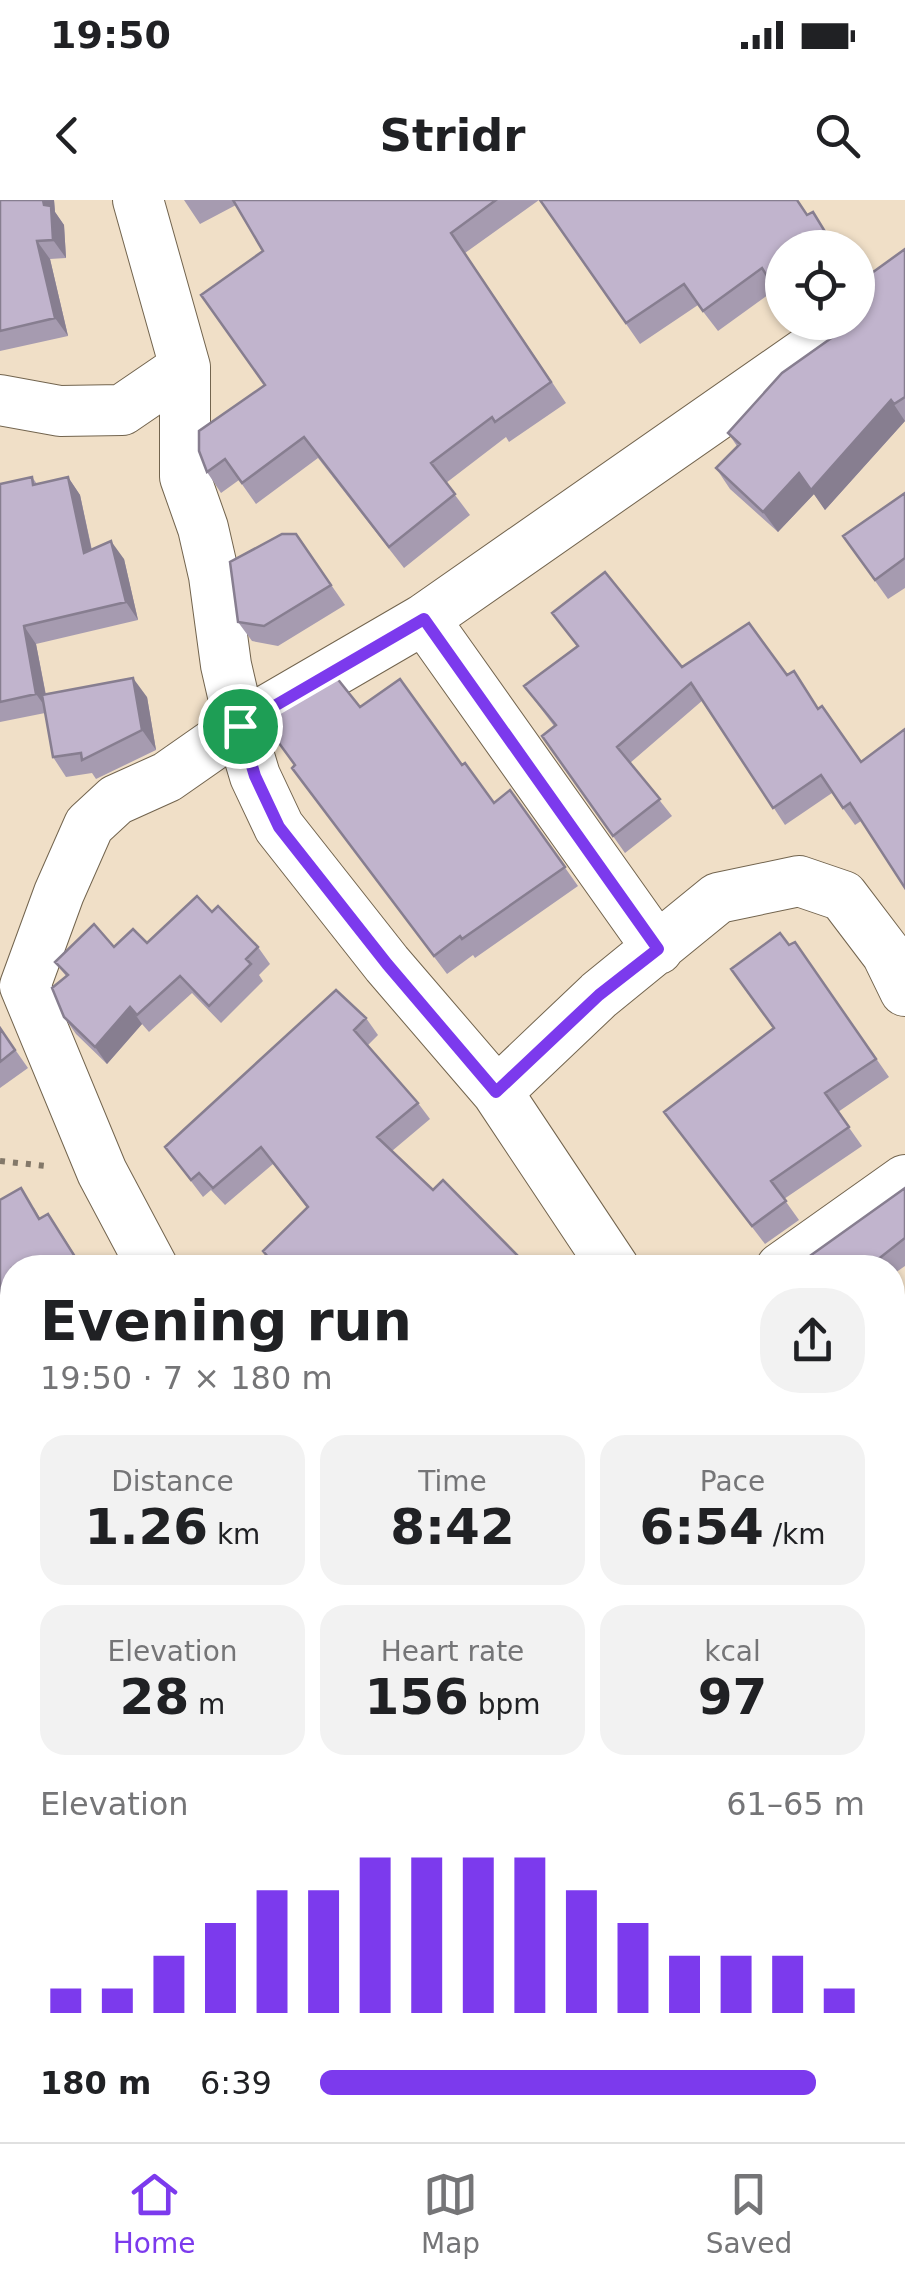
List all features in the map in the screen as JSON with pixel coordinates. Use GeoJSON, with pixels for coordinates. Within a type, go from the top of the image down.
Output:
{"type":"FeatureCollection","features":[{"type":"Feature","properties":{"kind":"street"},"geometry":{"type":"LineString","coordinates":[[138,200],[185,367],[185,477],[203,528],[226,665],[255,776],[279,827],[387,964],[496,1092],[605,1255]]}},
{"type":"Feature","properties":{"kind":"street"},"geometry":{"type":"LineString","coordinates":[[146,1255],[102,1172],[25,986],[89,825],[116,800],[167,776],[240,726],[424,619],[824,340]]}},
{"type":"Feature","properties":{"kind":"street"},"geometry":{"type":"LineString","coordinates":[[0,400],[60,412],[122,410],[185,367]]}},
{"type":"Feature","properties":{"kind":"street"},"geometry":{"type":"LineString","coordinates":[[424,619],[658,949]]}},
{"type":"Feature","properties":{"kind":"street"},"geometry":{"type":"LineString","coordinates":[[496,1092],[599,995],[718,898],[799,881],[843,896],[902,978]]}},
{"type":"Feature","properties":{"kind":"street"},"geometry":{"type":"LineString","coordinates":[[799,1255],[905,1180]]}},
{"type":"Feature","properties":{"kind":"building"},"geometry":{"type":"Polygon","coordinates":[[[0,200],[43,200],[44,205],[51,206],[53,240],[37,241],[55,318],[0,331],[0,200]]]}},
{"type":"Feature","properties":{"kind":"building"},"geometry":{"type":"Polygon","coordinates":[[[233,200],[496,200],[451,233],[551,382],[495,422],[492,417],[431,463],[455,494],[389,547],[304,437],[242,483],[225,459],[207,472],[199,451],[199,431],[265,385],[201,295],[263,251],[233,200]]]}},
{"type":"Feature","properties":{"kind":"building"},"geometry":{"type":"Polygon","coordinates":[[[540,200],[797,200],[807,215],[813,212],[824,230],[765,230],[765,273],[762,268],[703,311],[684,284],[626,323],[540,200]]]}},
{"type":"Feature","properties":{"kind":"building"},"geometry":{"type":"Polygon","coordinates":[[[905,249],[905,397],[894,404],[891,400],[811,490],[799,473],[763,512],[716,468],[740,444],[728,433],[782,373],[829,340],[875,340],[875,271],[905,249]]]}},
{"type":"Feature","properties":{"kind":"building"},"geometry":{"type":"Polygon","coordinates":[[[32,477],[33,485],[68,477],[84,553],[111,541],[126,602],[24,626],[36,694],[0,702],[0,484],[32,477]]]}},
{"type":"Feature","properties":{"kind":"building"},"geometry":{"type":"Polygon","coordinates":[[[905,493],[905,558],[875,580],[843,536],[905,493]]]}},
{"type":"Feature","properties":{"kind":"building"},"geometry":{"type":"Polygon","coordinates":[[[282,534],[296,534],[331,585],[264,626],[238,622],[230,562],[282,534]]]}},
{"type":"Feature","properties":{"kind":"building"},"geometry":{"type":"Polygon","coordinates":[[[605,572],[682,667],[749,623],[787,675],[794,671],[818,709],[822,706],[861,762],[905,729],[905,888],[850,803],[843,808],[821,775],[773,808],[691,683],[617,747],[660,799],[613,836],[542,736],[556,725],[524,686],[578,646],[552,613],[605,572]]]}},
{"type":"Feature","properties":{"kind":"building"},"geometry":{"type":"Polygon","coordinates":[[[336,677],[360,707],[400,679],[494,803],[510,790],[565,867],[434,956],[292,768],[295,765],[265,724],[336,677]]]}},
{"type":"Feature","properties":{"kind":"building"},"geometry":{"type":"Polygon","coordinates":[[[133,678],[142,730],[82,760],[81,753],[53,757],[42,695],[133,678]]]}},
{"type":"Feature","properties":{"kind":"building"},"geometry":{"type":"Polygon","coordinates":[[[197,896],[212,912],[218,906],[258,947],[246,959],[251,964],[209,1006],[180,976],[137,1015],[130,1007],[95,1047],[64,1017],[52,988],[68,975],[55,962],[94,924],[114,947],[133,929],[147,943],[197,896]]]}},
{"type":"Feature","properties":{"kind":"building"},"geometry":{"type":"Polygon","coordinates":[[[780,933],[789,945],[795,942],[876,1059],[825,1093],[849,1127],[771,1181],[786,1201],[752,1226],[664,1112],[774,1028],[731,969],[780,933]]]}},
{"type":"Feature","properties":{"kind":"building"},"geometry":{"type":"Polygon","coordinates":[[[336,990],[366,1018],[354,1030],[418,1103],[377,1137],[433,1190],[443,1180],[517,1255],[266,1255],[263,1251],[308,1207],[261,1147],[213,1188],[199,1173],[191,1180],[165,1147],[336,990]]]}},
{"type":"Feature","properties":{"kind":"building"},"geometry":{"type":"Polygon","coordinates":[[[0,1028],[15,1050],[0,1062],[0,1028]]]}},
{"type":"Feature","properties":{"kind":"building"},"geometry":{"type":"Polygon","coordinates":[[[21,1188],[39,1219],[48,1214],[74,1255],[0,1255],[0,1200],[21,1188]]]}},
{"type":"Feature","properties":{"kind":"building"},"geometry":{"type":"Polygon","coordinates":[[[905,1188],[905,1238],[883,1255],[811,1255],[905,1188]]]}},
{"type":"Feature","properties":{"kind":"route"},"geometry":{"type":"LineString","coordinates":[[424,619],[658,949],[599,995],[496,1092],[387,964],[279,827],[255,776],[240,726],[424,619]]}}]}
